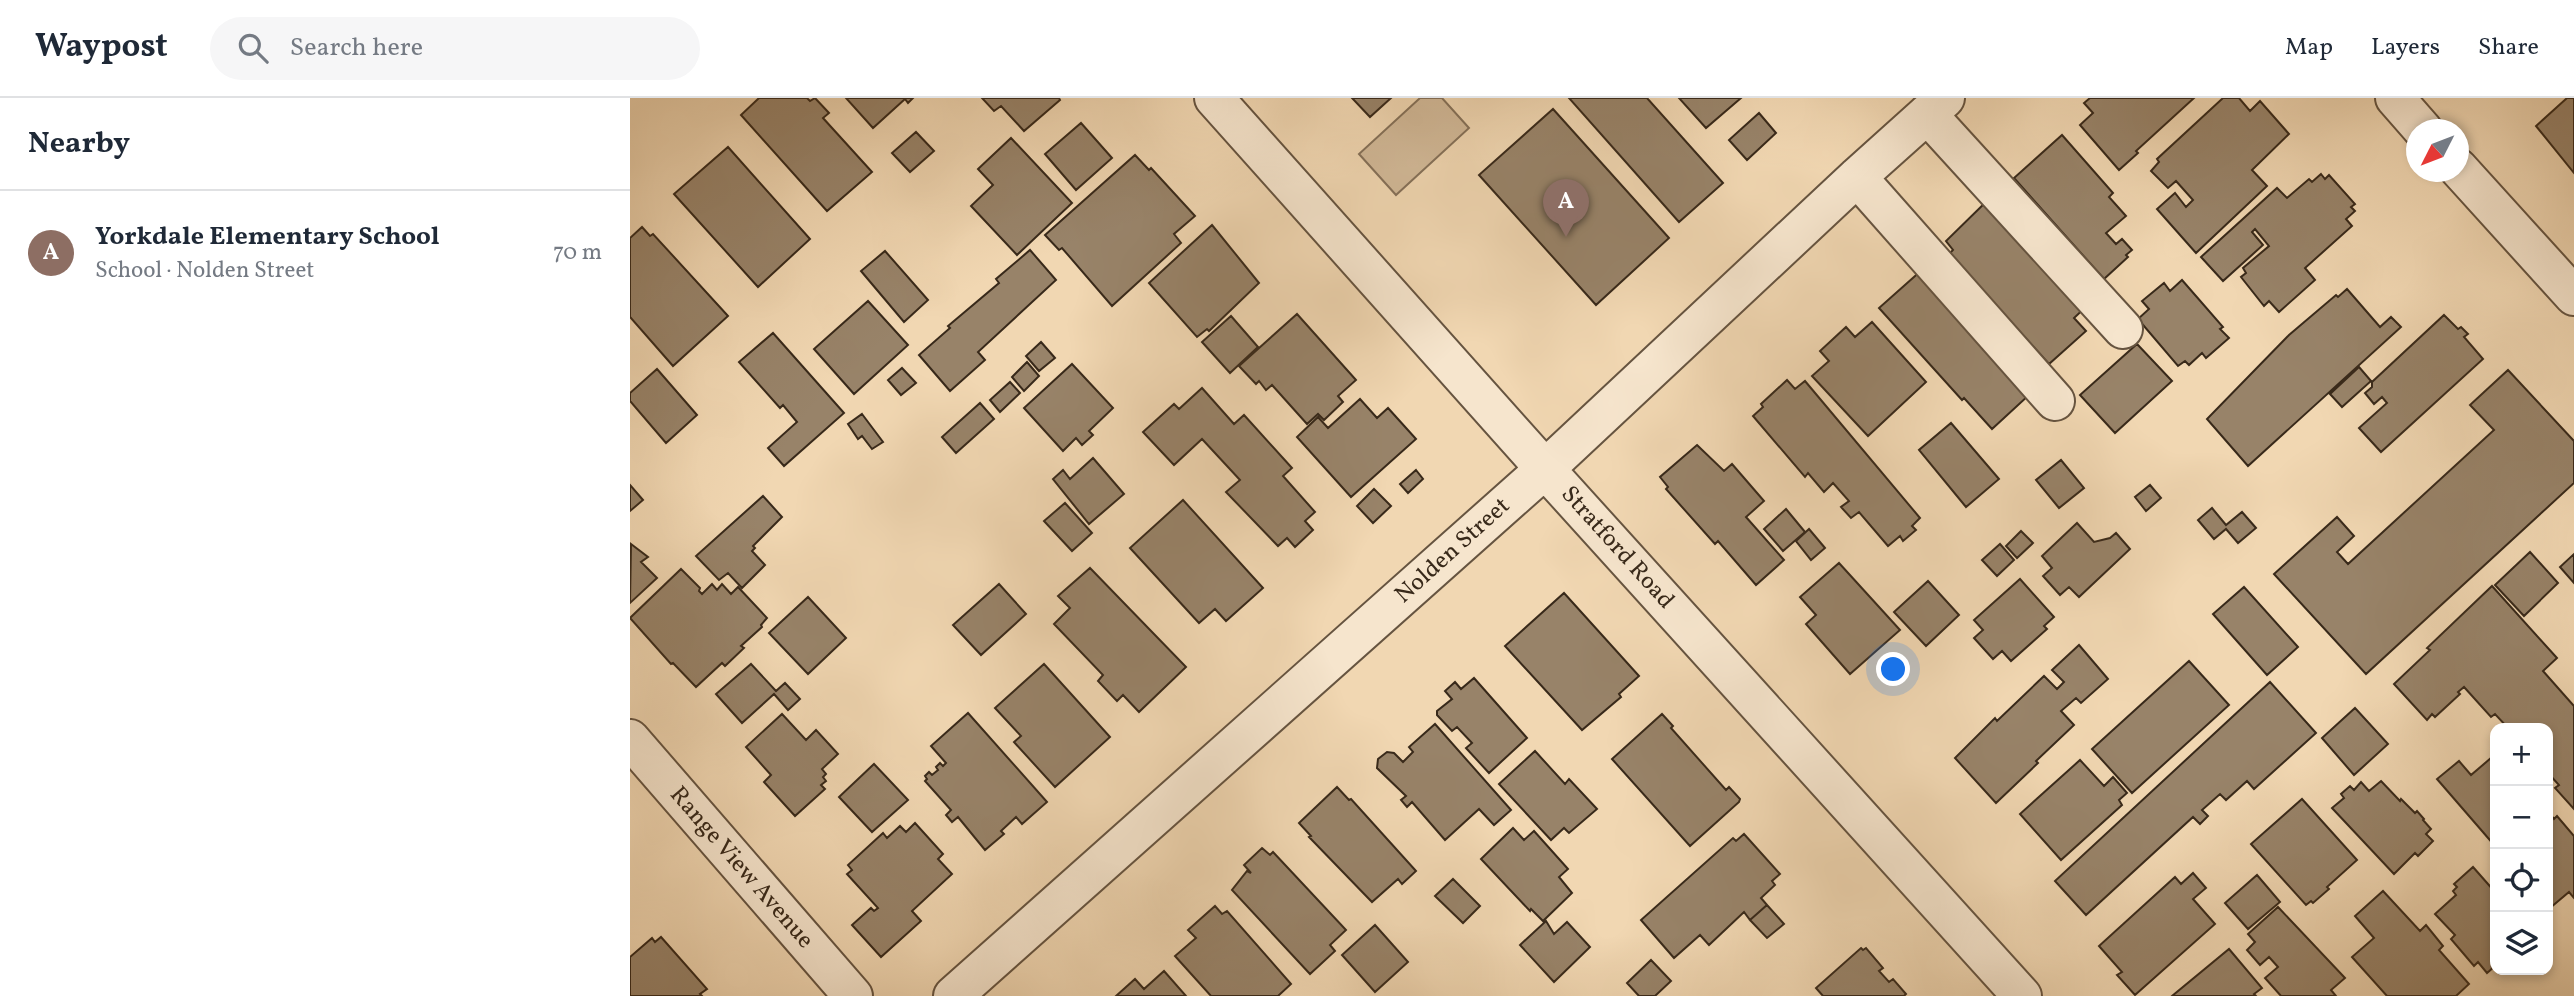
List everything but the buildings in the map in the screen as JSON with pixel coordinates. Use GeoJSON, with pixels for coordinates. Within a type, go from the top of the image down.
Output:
{"type":"FeatureCollection","features":[{"type":"Feature","properties":{"kind":"street","name":"Stratford Road"},"geometry":{"type":"LineString","coordinates":[[1214,98],[2022,996]]}},
{"type":"Feature","properties":{"kind":"street"},"geometry":{"type":"LineString","coordinates":[[2395,98],[2413,119]]}},
{"type":"Feature","properties":{"kind":"street","name":"Nolden Street"},"geometry":{"type":"LineString","coordinates":[[953,996],[1545,469],[1936,106]]}},
{"type":"Feature","properties":{"kind":"street"},"geometry":{"type":"LineString","coordinates":[[1936,106],[2123,329]]}},
{"type":"Feature","properties":{"kind":"street"},"geometry":{"type":"LineString","coordinates":[[1857,177],[2055,401]]}},
{"type":"Feature","properties":{"kind":"street"},"geometry":{"type":"LineString","coordinates":[[2469,179],[2574,296]]}},
{"type":"Feature","properties":{"kind":"street","name":"Range View Avenue"},"geometry":{"type":"LineString","coordinates":[[630,739],[853,996]]}},
{"type":"Feature","properties":{"kind":"shaded area"},"geometry":{"type":"Polygon","coordinates":[[[1420,98],[1442,98],[1469,128],[1396,195],[1359,154],[1420,98]]]}},
{"type":"Feature","properties":{"kind":"place","name":"Yorkdale Elementary School"},"geometry":{"type":"Point","coordinates":[1566,237]}}]}
